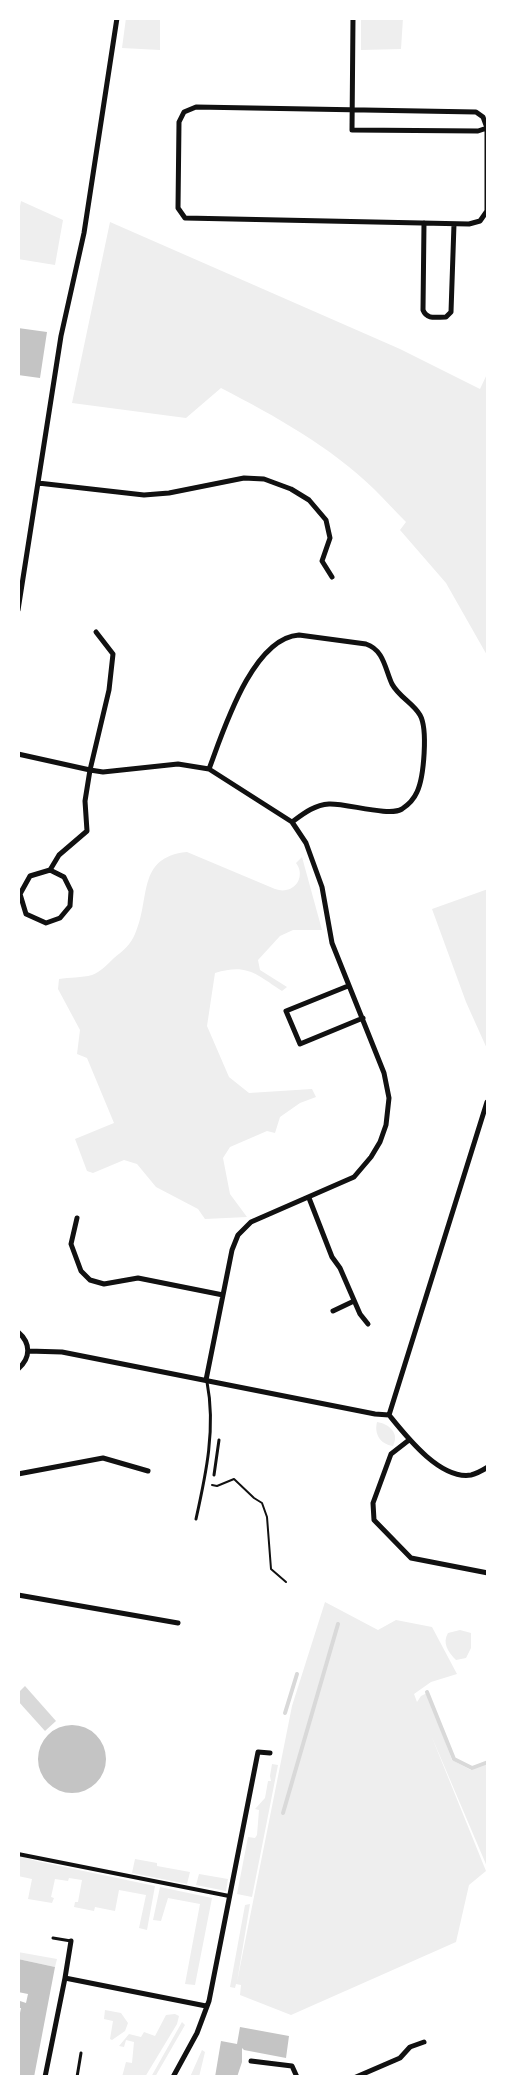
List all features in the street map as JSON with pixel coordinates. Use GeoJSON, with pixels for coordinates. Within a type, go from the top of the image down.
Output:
{"type":"FeatureCollection","features":[{"type":"Feature","properties":{"kind":"street"},"geometry":{"type":"LineString","coordinates":[[18,610],[20,583],[61,336],[84,233],[117,18]]}},
{"type":"Feature","properties":{"kind":"street"},"geometry":{"type":"LineString","coordinates":[[353,18],[352,130],[478,131],[487,128]]}},
{"type":"Feature","properties":{"kind":"street"},"geometry":{"type":"LineString","coordinates":[[196,107],[472,111],[483,117],[487,128],[487,211],[484,217],[475,224],[189,220],[179,212],[179,122],[184,112],[196,107]]}},
{"type":"Feature","properties":{"kind":"street"},"geometry":{"type":"LineString","coordinates":[[424,223],[423,310],[427,317],[448,316],[452,309],[454,224]]}},
{"type":"Feature","properties":{"kind":"street"},"geometry":{"type":"LineString","coordinates":[[38,483],[144,495],[169,493],[244,478],[254,477],[273,482],[309,500],[326,520],[330,538],[322,561],[332,577]]}},
{"type":"Feature","properties":{"kind":"street"},"geometry":{"type":"LineString","coordinates":[[50,870],[64,878],[71,891],[70,906],[60,918],[46,922],[26,914],[20,894],[30,876],[50,870],[59,855],[87,831],[85,801],[109,690],[113,654],[96,632]]}},
{"type":"Feature","properties":{"kind":"street"},"geometry":{"type":"LineString","coordinates":[[209,769],[237,696],[251,673],[274,645],[299,635],[366,644],[373,647],[380,652],[397,693],[417,711],[424,724],[426,739],[417,791],[409,804],[398,811],[329,804],[311,809],[292,822]]}},
{"type":"Feature","properties":{"kind":"street"},"geometry":{"type":"LineString","coordinates":[[18,754],[90,770],[118,771],[178,764],[209,769],[292,822],[306,843],[322,887],[332,944],[387,1084],[389,1098],[386,1125],[380,1142],[354,1177],[251,1222],[235,1240],[206,1380]]}},
{"type":"Feature","properties":{"kind":"street"},"geometry":{"type":"LineString","coordinates":[[348,986],[286,1011],[300,1044],[363,1018]]}},
{"type":"Feature","properties":{"kind":"street"},"geometry":{"type":"LineString","coordinates":[[389,1415],[488,1103]]}},
{"type":"Feature","properties":{"kind":"street"},"geometry":{"type":"LineString","coordinates":[[309,1198],[332,1257],[340,1269],[360,1314],[368,1324]]}},
{"type":"Feature","properties":{"kind":"street"},"geometry":{"type":"LineString","coordinates":[[76,1218],[71,1244],[81,1271],[90,1281],[104,1284],[138,1278],[223,1295]]}},
{"type":"Feature","properties":{"kind":"street"},"geometry":{"type":"LineString","coordinates":[[333,1311],[354,1301]]}},
{"type":"Feature","properties":{"kind":"street"},"geometry":{"type":"LineString","coordinates":[[18,1332],[24,1338],[28,1351],[24,1364],[18,1369]]}},
{"type":"Feature","properties":{"kind":"street"},"geometry":{"type":"LineString","coordinates":[[28,1351],[62,1352],[389,1415],[409,1440],[438,1466],[455,1475],[472,1475],[488,1467]]}},
{"type":"Feature","properties":{"kind":"street"},"geometry":{"type":"LineString","coordinates":[[409,1440],[391,1454],[373,1503],[374,1520],[411,1558],[488,1573]]}},
{"type":"Feature","properties":{"kind":"street"},"geometry":{"type":"LineString","coordinates":[[18,1474],[103,1458],[148,1471]]}},
{"type":"Feature","properties":{"kind":"street"},"geometry":{"type":"LineString","coordinates":[[18,1595],[178,1623]]}},
{"type":"Feature","properties":{"kind":"street"},"geometry":{"type":"LineString","coordinates":[[173,2077],[197,2033],[209,2001],[258,1752],[270,1753]]}},
{"type":"Feature","properties":{"kind":"street"},"geometry":{"type":"LineString","coordinates":[[18,1854],[230,1896]]}},
{"type":"Feature","properties":{"kind":"street"},"geometry":{"type":"LineString","coordinates":[[45,2077],[71,1941]]}},
{"type":"Feature","properties":{"kind":"street"},"geometry":{"type":"LineString","coordinates":[[64,1978],[206,2006]]}},
{"type":"Feature","properties":{"kind":"street"},"geometry":{"type":"LineString","coordinates":[[356,2077],[400,2058],[410,2047],[424,2042]]}},
{"type":"Feature","properties":{"kind":"street"},"geometry":{"type":"LineString","coordinates":[[251,2061],[291,2066],[297,2077]]}},
{"type":"Feature","properties":{"kind":"lane"},"geometry":{"type":"LineString","coordinates":[[196,1519],[210,1441],[211,1414],[206,1380]]}},
{"type":"Feature","properties":{"kind":"lane"},"geometry":{"type":"LineString","coordinates":[[214,1475],[219,1440]]}},
{"type":"Feature","properties":{"kind":"lane"},"geometry":{"type":"LineString","coordinates":[[53,1938],[71,1941]]}},
{"type":"Feature","properties":{"kind":"lane"},"geometry":{"type":"LineString","coordinates":[[76,2077],[81,2053]]}},
{"type":"Feature","properties":{"kind":"path"},"geometry":{"type":"LineString","coordinates":[[204,1483],[217,1486],[234,1479],[262,1503],[267,1517],[271,1569],[286,1582]]}},
{"type":"Feature","properties":{"kind":"shaded area"},"geometry":{"type":"Polygon","coordinates":[[[126,18],[160,18],[160,50],[122,48],[126,18]]]}},
{"type":"Feature","properties":{"kind":"shaded area"},"geometry":{"type":"Polygon","coordinates":[[[361,18],[403,18],[401,49],[361,50],[361,18]]]}},
{"type":"Feature","properties":{"kind":"shaded area"},"geometry":{"type":"Polygon","coordinates":[[[21,201],[63,220],[55,265],[18,259],[18,217],[21,201]]]}},
{"type":"Feature","properties":{"kind":"shaded area"},"geometry":{"type":"Polygon","coordinates":[[[110,222],[400,349],[480,389],[488,372],[488,657],[446,583],[400,530],[406,522],[340,459],[302,433],[221,388],[186,418],[72,403],[110,222]]]}},
{"type":"Feature","properties":{"kind":"shaded area"},"geometry":{"type":"Polygon","coordinates":[[[187,852],[282,890],[290,889],[299,880],[300,871],[296,863],[302,857],[322,930],[293,930],[280,936],[258,960],[260,970],[287,987],[282,991],[251,972],[235,969],[215,973],[207,1026],[229,1077],[249,1093],[312,1089],[316,1097],[300,1103],[280,1117],[275,1133],[267,1131],[230,1147],[223,1158],[230,1194],[247,1217],[205,1219],[198,1209],[156,1187],[137,1164],[124,1160],[93,1173],[87,1171],[75,1139],[114,1123],[87,1058],[77,1054],[80,1030],[58,989],[59,979],[95,974],[124,950],[135,934],[140,921],[152,871],[160,862],[171,856],[187,852]]]}},
{"type":"Feature","properties":{"kind":"shaded area"},"geometry":{"type":"Polygon","coordinates":[[[488,889],[488,1051],[466,1002],[432,909],[488,889]]]}},
{"type":"Feature","properties":{"kind":"shaded area"},"geometry":{"type":"Polygon","coordinates":[[[377,1422],[386,1425],[394,1433],[393,1446],[379,1438],[376,1431],[377,1422]]]}},
{"type":"Feature","properties":{"kind":"shaded area"},"geometry":{"type":"Polygon","coordinates":[[[325,1602],[378,1630],[396,1620],[432,1627],[457,1674],[431,1682],[414,1694],[417,1702],[427,1693],[452,1760],[471,1770],[488,1763],[488,1869],[431,1735],[486,1871],[469,1885],[456,1942],[291,2015],[240,1995],[241,1985],[236,1984],[235,1988],[230,1987],[245,1905],[250,1904],[237,1982],[292,1706],[325,1602]]]}},
{"type":"Feature","properties":{"kind":"shaded area"},"geometry":{"type":"Polygon","coordinates":[[[460,1630],[471,1633],[471,1648],[466,1658],[456,1660],[448,1651],[446,1637],[448,1633],[460,1630]]]}},
{"type":"Feature","properties":{"kind":"shaded area"},"geometry":{"type":"Polygon","coordinates":[[[25,1686],[56,1721],[45,1731],[18,1701],[18,1693],[25,1686]]]}},
{"type":"Feature","properties":{"kind":"shaded area"},"geometry":{"type":"Polygon","coordinates":[[[272,1764],[278,1765],[252,1897],[237,1894],[248,1837],[255,1838],[257,1835],[259,1810],[255,1809],[265,1798],[268,1781],[271,1781],[272,1764]]]}},
{"type":"Feature","properties":{"kind":"shaded area"},"geometry":{"type":"Polygon","coordinates":[[[18,1855],[36,1861],[155,1886],[147,1930],[139,1928],[146,1895],[119,1890],[115,1911],[95,1907],[94,1911],[74,1907],[75,1902],[78,1902],[82,1880],[69,1878],[68,1881],[55,1879],[52,1903],[28,1899],[32,1879],[18,1876],[18,1855]]]}},
{"type":"Feature","properties":{"kind":"shaded area"},"geometry":{"type":"Polygon","coordinates":[[[135,1859],[190,1872],[187,1884],[132,1873],[135,1859]]]}},
{"type":"Feature","properties":{"kind":"shaded area"},"geometry":{"type":"Polygon","coordinates":[[[199,1874],[228,1879],[226,1891],[196,1885],[199,1874]]]}},
{"type":"Feature","properties":{"kind":"shaded area"},"geometry":{"type":"Polygon","coordinates":[[[160,1887],[212,1898],[195,1985],[185,1984],[200,1904],[168,1898],[161,1921],[153,1920],[160,1887]]]}},
{"type":"Feature","properties":{"kind":"shaded area"},"geometry":{"type":"Polygon","coordinates":[[[18,1952],[57,1959],[55,1967],[18,1959],[18,1952]]]}},
{"type":"Feature","properties":{"kind":"shaded area"},"geometry":{"type":"Polygon","coordinates":[[[105,2010],[121,2013],[128,2023],[125,2031],[112,2040],[110,2039],[113,2021],[104,2019],[105,2010]]]}},
{"type":"Feature","properties":{"kind":"shaded area"},"geometry":{"type":"Polygon","coordinates":[[[166,2015],[179,2016],[177,2024],[145,2077],[122,2077],[126,2062],[132,2063],[134,2042],[126,2040],[124,2047],[119,2046],[129,2034],[141,2037],[144,2032],[155,2036],[166,2015]]]}},
{"type":"Feature","properties":{"kind":"shaded area"},"geometry":{"type":"Polygon","coordinates":[[[182,2022],[185,2025],[155,2077],[151,2077],[182,2022]]]}},
{"type":"Feature","properties":{"kind":"shaded area"},"geometry":{"type":"Polygon","coordinates":[[[202,2050],[205,2052],[199,2077],[190,2077],[202,2050]]]}},
{"type":"Feature","properties":{"kind":"building"},"geometry":{"type":"Polygon","coordinates":[[[18,328],[47,332],[40,378],[18,375],[18,328]]]}},
{"type":"Feature","properties":{"kind":"building"},"geometry":{"type":"Polygon","coordinates":[[[79,1725],[91,1731],[100,1740],[106,1752],[104,1772],[96,1783],[79,1793],[65,1793],[48,1783],[40,1772],[38,1752],[48,1735],[59,1727],[79,1725]]]}},
{"type":"Feature","properties":{"kind":"building"},"geometry":{"type":"Polygon","coordinates":[[[18,1959],[55,1967],[34,2077],[18,2077],[18,2023],[21,2008],[19,2008],[20,2001],[26,2003],[28,1994],[18,1992],[18,1959]]]}},
{"type":"Feature","properties":{"kind":"building"},"geometry":{"type":"Polygon","coordinates":[[[240,2027],[289,2036],[286,2058],[242,2048],[242,2062],[237,2077],[215,2077],[221,2041],[237,2044],[240,2027]]]}},
{"type":"Feature","properties":{"kind":"waterway"},"geometry":{"type":"LineString","coordinates":[[283,1813],[338,1624]]}},
{"type":"Feature","properties":{"kind":"waterway"},"geometry":{"type":"LineString","coordinates":[[285,1713],[297,1674]]}},
{"type":"Feature","properties":{"kind":"waterway"},"geometry":{"type":"LineString","coordinates":[[427,1692],[454,1759],[472,1768],[488,1762]]}}]}
